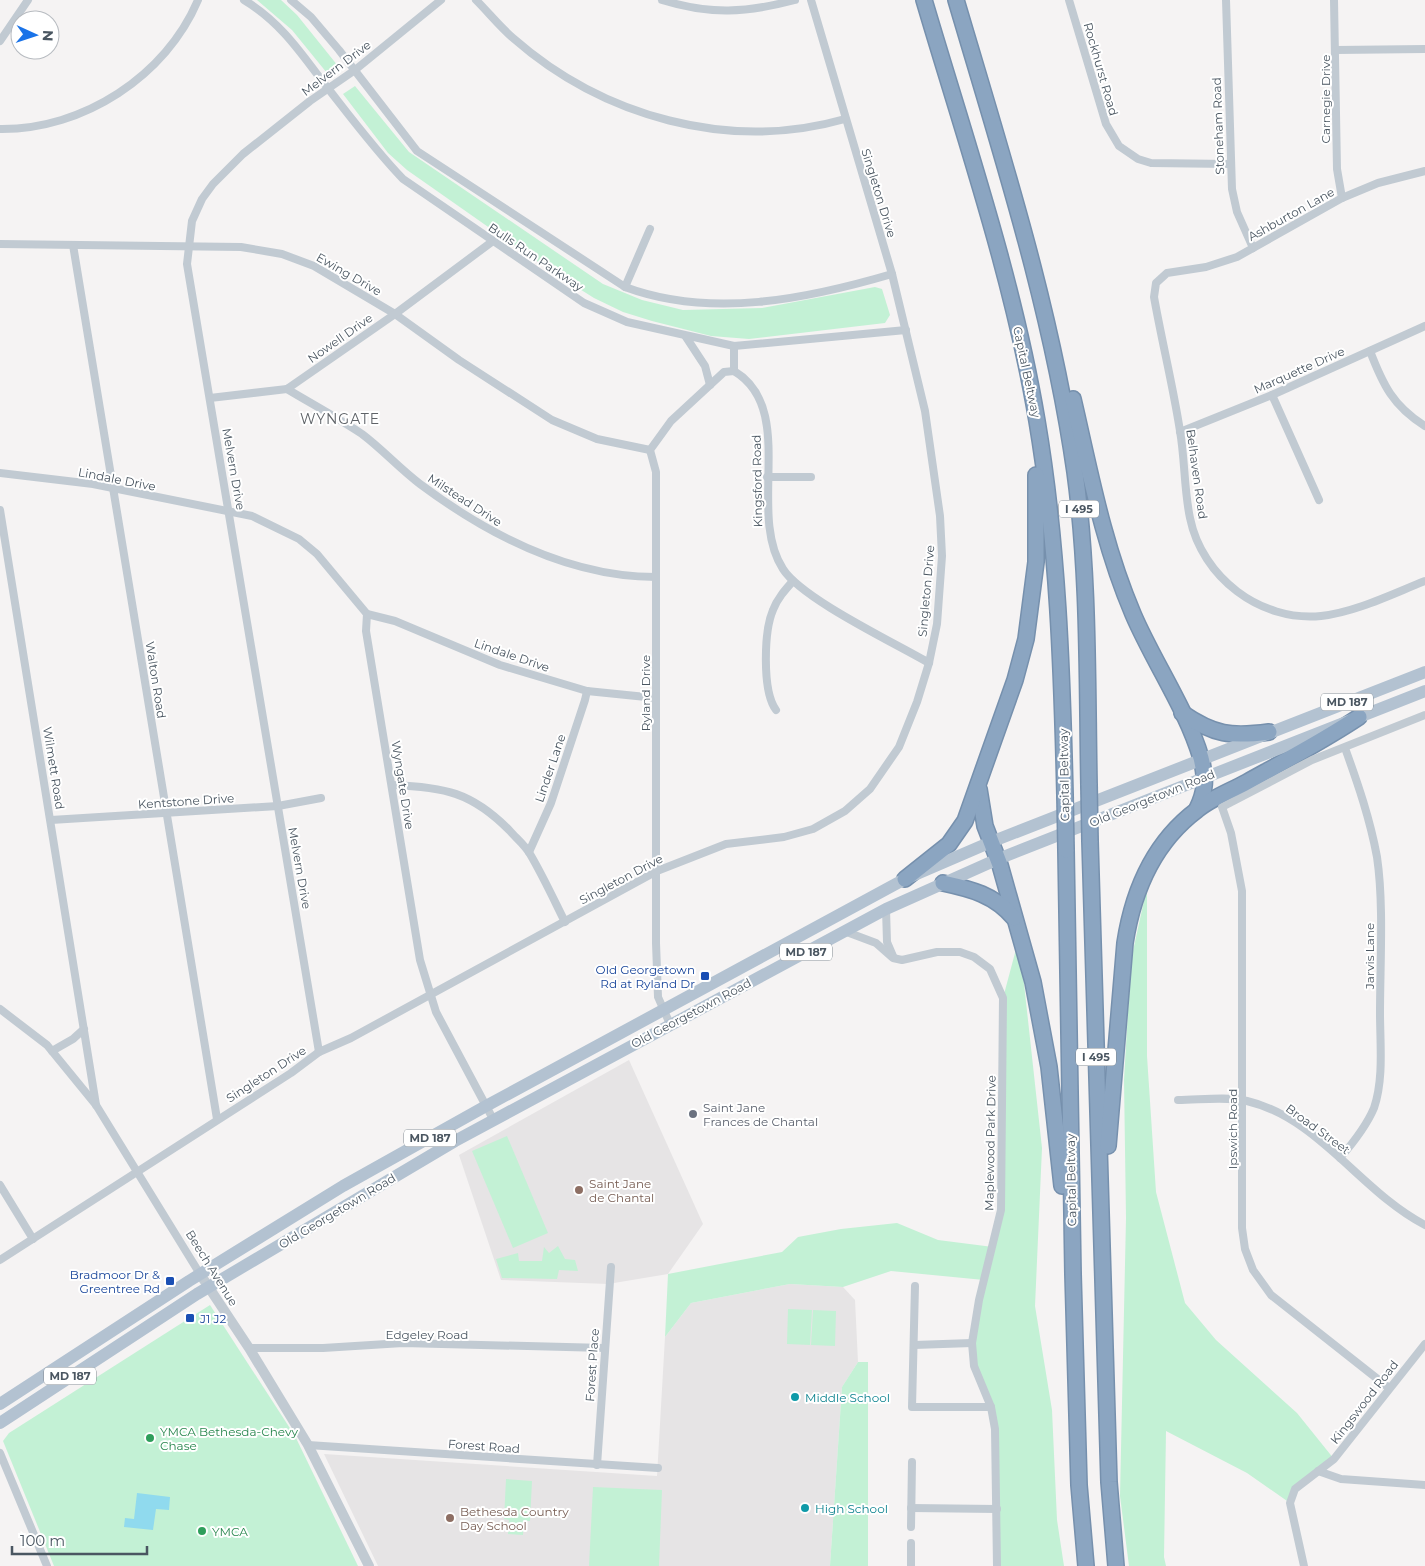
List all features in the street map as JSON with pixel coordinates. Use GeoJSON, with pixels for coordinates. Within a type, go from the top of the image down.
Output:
{"type":"FeatureCollection","features":[{"type":"Feature","properties":{"kind":"highway","name":"Capital Beltway"},"geometry":{"type":"LineString","coordinates":[[924,0],[997,248],[1027,370],[1044,467],[1053,542],[1062,664],[1072,1274],[1079,1485],[1086,1566]]}},
{"type":"Feature","properties":{"kind":"highway","name":"Capital Beltway"},"geometry":{"type":"LineString","coordinates":[[956,0],[1027,239],[1058,366],[1075,473],[1082,538],[1086,604],[1090,841],[1109,1482],[1116,1566]]}},
{"type":"Feature","properties":{"kind":"highway"},"geometry":{"type":"LineString","coordinates":[[1027,239],[1064,364],[1105,538],[1133,613],[1182,713],[1201,759],[1205,777],[1204,794],[1197,809]]}},
{"type":"Feature","properties":{"kind":"highway"},"geometry":{"type":"LineString","coordinates":[[905,879],[952,841],[965,821],[1015,680],[1026,639],[1036,562],[1037,491],[1027,370]]}},
{"type":"Feature","properties":{"kind":"highway"},"geometry":{"type":"LineString","coordinates":[[1182,713],[1205,728],[1226,735],[1239,736],[1269,732]]}},
{"type":"Feature","properties":{"kind":"highway"},"geometry":{"type":"LineString","coordinates":[[1103,1273],[1112,1086],[1129,916],[1138,888],[1148,866],[1174,832],[1197,809],[1306,749],[1359,717]]}},
{"type":"Feature","properties":{"kind":"highway"},"geometry":{"type":"LineString","coordinates":[[979,785],[981,810],[1018,922],[1034,982],[1047,1057],[1072,1274]]}},
{"type":"Feature","properties":{"kind":"highway"},"geometry":{"type":"LineString","coordinates":[[943,883],[982,893],[996,900],[1018,922]]}},
{"type":"Feature","properties":{"kind":"main road","name":"Old Georgetown Road"},"geometry":{"type":"LineString","coordinates":[[0,1404],[200,1274],[343,1186],[486,1106],[905,879],[991,842],[1425,672]]}},
{"type":"Feature","properties":{"kind":"main road","name":"Old Georgetown Road"},"geometry":{"type":"LineString","coordinates":[[0,1423],[209,1287],[493,1119],[886,909],[998,859],[1425,690]]}},
{"type":"Feature","properties":{"kind":"street"},"geometry":{"type":"LineString","coordinates":[[0,41],[28,0]]}},
{"type":"Feature","properties":{"kind":"street"},"geometry":{"type":"LineString","coordinates":[[0,129],[41,125],[77,114],[127,88],[168,50],[185,27],[198,0]]}},
{"type":"Feature","properties":{"kind":"street","name":"Bulls Run Parkway"},"geometry":{"type":"LineString","coordinates":[[244,0],[266,13],[292,40],[381,156],[403,179],[584,303],[627,322],[686,337],[734,346],[906,330]]}},
{"type":"Feature","properties":{"kind":"street","name":"Bulls Run Parkway"},"geometry":{"type":"LineString","coordinates":[[291,0],[311,18],[355,70],[417,151],[625,287],[650,296],[675,301],[737,303],[793,298],[892,274]]}},
{"type":"Feature","properties":{"kind":"street","name":"Melvern Drive"},"geometry":{"type":"LineString","coordinates":[[320,1052],[187,264],[189,246],[192,221],[202,199],[213,184],[243,154],[355,70],[441,0]]}},
{"type":"Feature","properties":{"kind":"street"},"geometry":{"type":"LineString","coordinates":[[476,0],[512,38],[548,66],[598,96],[644,114],[686,125],[739,131],[777,131],[827,124],[845,119]]}},
{"type":"Feature","properties":{"kind":"street"},"geometry":{"type":"LineString","coordinates":[[662,0],[704,11],[740,12],[795,0]]}},
{"type":"Feature","properties":{"kind":"street","name":"Singleton Drive"},"geometry":{"type":"LineString","coordinates":[[0,1260],[291,1073],[320,1052],[351,1038],[656,871],[726,844],[784,837],[813,829],[845,811],[870,789],[899,747],[917,702],[929,663],[937,624],[942,556],[940,516],[925,412],[892,274],[811,0]]}},
{"type":"Feature","properties":{"kind":"street","name":"Rockhurst Road"},"geometry":{"type":"LineString","coordinates":[[1069,0],[1106,124],[1119,146],[1138,159],[1151,163],[1230,164]]}},
{"type":"Feature","properties":{"kind":"street","name":"Stoneham Road"},"geometry":{"type":"LineString","coordinates":[[1226,0],[1230,164],[1237,212],[1253,248]]}},
{"type":"Feature","properties":{"kind":"street","name":"Carnegie Drive"},"geometry":{"type":"LineString","coordinates":[[1334,0],[1337,169],[1342,198]]}},
{"type":"Feature","properties":{"kind":"street"},"geometry":{"type":"LineString","coordinates":[[1336,50],[1425,49]]}},
{"type":"Feature","properties":{"kind":"street","name":"Ashburton Lane"},"geometry":{"type":"LineString","coordinates":[[1167,273],[1206,267],[1237,257],[1342,198],[1378,184],[1425,172]]}},
{"type":"Feature","properties":{"kind":"street"},"geometry":{"type":"LineString","coordinates":[[625,287],[650,229]]}},
{"type":"Feature","properties":{"kind":"street","name":"Nowell Drive"},"geometry":{"type":"LineString","coordinates":[[210,398],[287,389],[395,314],[493,241]]}},
{"type":"Feature","properties":{"kind":"street","name":"Ewing Drive"},"geometry":{"type":"LineString","coordinates":[[0,244],[189,246],[241,248],[282,254],[314,266],[395,314],[459,360],[552,420],[598,439],[650,450]]}},
{"type":"Feature","properties":{"kind":"street","name":"Walton Road"},"geometry":{"type":"LineString","coordinates":[[73,245],[217,1119]]}},
{"type":"Feature","properties":{"kind":"street","name":"Belhaven Road"},"geometry":{"type":"LineString","coordinates":[[1167,273],[1156,283],[1154,297],[1180,432],[1190,519],[1199,546],[1211,566],[1241,596],[1272,611],[1294,616],[1320,616],[1374,601],[1425,581]]}},
{"type":"Feature","properties":{"kind":"street","name":"Marquette Drive"},"geometry":{"type":"LineString","coordinates":[[1180,432],[1272,395],[1425,326]]}},
{"type":"Feature","properties":{"kind":"street"},"geometry":{"type":"LineString","coordinates":[[686,337],[705,366],[710,385]]}},
{"type":"Feature","properties":{"kind":"street"},"geometry":{"type":"LineString","coordinates":[[650,450],[671,421],[724,372],[734,371],[734,346]]}},
{"type":"Feature","properties":{"kind":"street"},"geometry":{"type":"LineString","coordinates":[[1370,350],[1381,380],[1395,402],[1407,414],[1425,426]]}},
{"type":"Feature","properties":{"kind":"street","name":"Kingsford Road"},"geometry":{"type":"LineString","coordinates":[[734,371],[750,383],[764,408],[767,431],[769,535],[776,558],[793,581],[813,596],[929,663]]}},
{"type":"Feature","properties":{"kind":"street","name":"Milstead Drive"},"geometry":{"type":"LineString","coordinates":[[287,389],[363,435],[418,483],[458,511],[504,538],[548,556],[587,568],[638,577],[656,577]]}},
{"type":"Feature","properties":{"kind":"street"},"geometry":{"type":"LineString","coordinates":[[1272,395],[1319,500]]}},
{"type":"Feature","properties":{"kind":"street","name":"Ryland Drive"},"geometry":{"type":"LineString","coordinates":[[650,450],[656,472],[656,943],[658,996],[670,1024]]}},
{"type":"Feature","properties":{"kind":"street","name":"Lindale Drive"},"geometry":{"type":"LineString","coordinates":[[0,473],[93,484],[230,512]]}},
{"type":"Feature","properties":{"kind":"street"},"geometry":{"type":"LineString","coordinates":[[767,477],[811,477]]}},
{"type":"Feature","properties":{"kind":"street","name":"Wilmett Road"},"geometry":{"type":"LineString","coordinates":[[0,510],[96,1105]]}},
{"type":"Feature","properties":{"kind":"street"},"geometry":{"type":"LineString","coordinates":[[230,512],[252,516],[299,539],[329,567],[367,614]]}},
{"type":"Feature","properties":{"kind":"street"},"geometry":{"type":"LineString","coordinates":[[776,710],[770,703],[768,692],[766,658],[768,629],[778,598],[793,581]]}},
{"type":"Feature","properties":{"kind":"street","name":"Lindale Drive"},"geometry":{"type":"LineString","coordinates":[[367,614],[395,621],[500,665],[587,690],[656,698]]}},
{"type":"Feature","properties":{"kind":"street","name":"Wyngate Drive"},"geometry":{"type":"LineString","coordinates":[[367,614],[366,631],[420,960],[436,1012],[493,1119]]}},
{"type":"Feature","properties":{"kind":"street","name":"Linder Lane"},"geometry":{"type":"LineString","coordinates":[[529,852],[551,803],[586,700],[587,690]]}},
{"type":"Feature","properties":{"kind":"street"},"geometry":{"type":"LineString","coordinates":[[1345,748],[1425,715]]}},
{"type":"Feature","properties":{"kind":"street","name":"Ipswich Road"},"geometry":{"type":"LineString","coordinates":[[1345,748],[1312,760],[1222,807],[1231,833],[1242,891],[1244,1100],[1242,1228],[1245,1249],[1253,1270],[1271,1296],[1390,1388]]}},
{"type":"Feature","properties":{"kind":"street","name":"Jarvis Lane"},"geometry":{"type":"LineString","coordinates":[[1340,1158],[1359,1136],[1374,1108],[1378,1091],[1380,1050],[1380,917],[1377,859],[1366,806],[1345,748]]}},
{"type":"Feature","properties":{"kind":"street"},"geometry":{"type":"LineString","coordinates":[[392,785],[429,786],[463,796],[494,815],[529,852],[565,922]]}},
{"type":"Feature","properties":{"kind":"street","name":"Kentstone Drive"},"geometry":{"type":"LineString","coordinates":[[51,820],[278,806],[321,798]]}},
{"type":"Feature","properties":{"kind":"street"},"geometry":{"type":"LineString","coordinates":[[886,909],[887,942],[893,958]]}},
{"type":"Feature","properties":{"kind":"street"},"geometry":{"type":"LineString","coordinates":[[844,931],[876,943],[893,958]]}},
{"type":"Feature","properties":{"kind":"street","name":"Maplewood Park Drive"},"geometry":{"type":"LineString","coordinates":[[893,958],[902,960],[947,951],[974,957],[990,969],[1003,998],[1001,1210],[979,1300],[972,1343],[974,1366],[991,1407],[995,1429],[997,1566]]}},
{"type":"Feature","properties":{"kind":"street","name":"Beech Avenue"},"geometry":{"type":"LineString","coordinates":[[0,1009],[52,1051],[96,1105],[308,1445],[369,1566]]}},
{"type":"Feature","properties":{"kind":"street"},"geometry":{"type":"LineString","coordinates":[[52,1051],[84,1029]]}},
{"type":"Feature","properties":{"kind":"street","name":"Broad Street"},"geometry":{"type":"LineString","coordinates":[[1178,1100],[1244,1100],[1279,1113],[1340,1158],[1371,1187],[1425,1225]]}},
{"type":"Feature","properties":{"kind":"street"},"geometry":{"type":"LineString","coordinates":[[0,1185],[33,1239]]}},
{"type":"Feature","properties":{"kind":"street","name":"Forest Place"},"geometry":{"type":"LineString","coordinates":[[597,1465],[611,1267]]}},
{"type":"Feature","properties":{"kind":"street"},"geometry":{"type":"LineString","coordinates":[[915,1286],[912,1407],[991,1407]]}},
{"type":"Feature","properties":{"kind":"street","name":"Edgeley Road"},"geometry":{"type":"LineString","coordinates":[[249,1348],[323,1348],[403,1343],[605,1348]]}},
{"type":"Feature","properties":{"kind":"street"},"geometry":{"type":"LineString","coordinates":[[914,1345],[972,1343]]}},
{"type":"Feature","properties":{"kind":"street","name":"Kingswood Road"},"geometry":{"type":"LineString","coordinates":[[1304,1566],[1290,1503],[1295,1489],[1334,1459],[1425,1344]]}},
{"type":"Feature","properties":{"kind":"street","name":"Forest Road"},"geometry":{"type":"LineString","coordinates":[[308,1445],[658,1468]]}},
{"type":"Feature","properties":{"kind":"street"},"geometry":{"type":"LineString","coordinates":[[0,1453],[47,1566]]}},
{"type":"Feature","properties":{"kind":"street"},"geometry":{"type":"LineString","coordinates":[[911,1527],[912,1462]]}},
{"type":"Feature","properties":{"kind":"street"},"geometry":{"type":"LineString","coordinates":[[1318,1471],[1341,1479],[1425,1485]]}},
{"type":"Feature","properties":{"kind":"street"},"geometry":{"type":"LineString","coordinates":[[912,1508],[996,1509]]}},
{"type":"Feature","properties":{"kind":"street"},"geometry":{"type":"LineString","coordinates":[[911,1566],[912,1542]]}},
{"type":"Feature","properties":{"kind":"shaded area","name":"Saint Jane de Chantal"},"geometry":{"type":"Polygon","coordinates":[[[629,1060],[703,1224],[668,1274],[608,1284],[501,1280],[459,1155],[629,1060]]]}},
{"type":"Feature","properties":{"kind":"shaded area"},"geometry":{"type":"Polygon","coordinates":[[[790,1284],[843,1287],[855,1300],[858,1362],[842,1387],[830,1566],[378,1566],[324,1454],[657,1476],[665,1337],[691,1303],[790,1284]]]}},
{"type":"Feature","properties":{"kind":"green space"},"geometry":{"type":"Polygon","coordinates":[[[257,0],[281,0],[297,15],[338,66],[335,72],[327,73],[292,30],[257,0]]]}},
{"type":"Feature","properties":{"kind":"green space"},"geometry":{"type":"Polygon","coordinates":[[[355,86],[409,152],[603,284],[642,300],[683,310],[762,308],[875,287],[882,289],[890,315],[885,323],[749,339],[711,336],[623,312],[594,298],[551,271],[407,170],[388,153],[343,94],[355,86]]]}},
{"type":"Feature","properties":{"kind":"green space"},"geometry":{"type":"Polygon","coordinates":[[[1147,887],[1147,1056],[1156,1192],[1185,1303],[1216,1340],[1297,1413],[1334,1459],[1295,1489],[1290,1503],[1247,1473],[1166,1431],[1164,1557],[1166,1566],[1129,1566],[1120,1496],[1126,1218],[1124,1080],[1131,960],[1147,887]]]}},
{"type":"Feature","properties":{"kind":"green space"},"geometry":{"type":"Polygon","coordinates":[[[1019,938],[1042,1148],[1035,1306],[1052,1410],[1057,1520],[1064,1566],[997,1566],[995,1429],[981,1387],[972,1343],[984,1280],[891,1271],[843,1287],[790,1284],[691,1303],[665,1337],[668,1274],[782,1252],[798,1237],[841,1229],[897,1223],[938,1240],[993,1247],[1001,1210],[1003,998],[1019,938]]]}},
{"type":"Feature","properties":{"kind":"green space"},"geometry":{"type":"Polygon","coordinates":[[[507,1136],[548,1233],[513,1248],[472,1151],[507,1136]]]}},
{"type":"Feature","properties":{"kind":"green space"},"geometry":{"type":"Polygon","coordinates":[[[558,1246],[565,1259],[575,1260],[578,1271],[559,1270],[557,1279],[502,1278],[496,1259],[518,1253],[519,1261],[542,1261],[544,1247],[549,1253],[558,1246]]]}},
{"type":"Feature","properties":{"kind":"green space","name":"YMCA Bethesda-Chevy Chase"},"geometry":{"type":"Polygon","coordinates":[[[210,1305],[295,1436],[358,1566],[54,1566],[3,1441],[9,1433],[210,1305]]]}},
{"type":"Feature","properties":{"kind":"green space"},"geometry":{"type":"Polygon","coordinates":[[[788,1309],[812,1310],[810,1345],[787,1344],[788,1309]]]}},
{"type":"Feature","properties":{"kind":"green space"},"geometry":{"type":"Polygon","coordinates":[[[813,1310],[836,1311],[835,1346],[811,1345],[813,1310]]]}},
{"type":"Feature","properties":{"kind":"green space"},"geometry":{"type":"Polygon","coordinates":[[[858,1362],[868,1362],[868,1566],[830,1566],[842,1387],[858,1362]]]}},
{"type":"Feature","properties":{"kind":"green space"},"geometry":{"type":"Polygon","coordinates":[[[506,1479],[532,1481],[530,1521],[524,1521],[523,1535],[508,1534],[509,1520],[504,1519],[506,1479]]]}},
{"type":"Feature","properties":{"kind":"green space"},"geometry":{"type":"Polygon","coordinates":[[[593,1487],[662,1490],[659,1566],[589,1566],[593,1487]]]}},
{"type":"Feature","properties":{"kind":"water"},"geometry":{"type":"Polygon","coordinates":[[[137,1493],[170,1497],[169,1510],[156,1509],[153,1530],[124,1527],[125,1518],[134,1519],[137,1493]]]}},
{"type":"Feature","properties":{"kind":"place","name":"Old Georgetown Rd at Ryland Dr"},"geometry":{"type":"Point","coordinates":[705,976]}},
{"type":"Feature","properties":{"kind":"place","name":"Saint Jane Frances de Chantal"},"geometry":{"type":"Point","coordinates":[693,1114]}},
{"type":"Feature","properties":{"kind":"place","name":"Saint Jane de Chantal"},"geometry":{"type":"Point","coordinates":[579,1190]}},
{"type":"Feature","properties":{"kind":"place","name":"Bradmoor Dr & Greentree Rd"},"geometry":{"type":"Point","coordinates":[170,1281]}},
{"type":"Feature","properties":{"kind":"place","name":"J1 J2"},"geometry":{"type":"Point","coordinates":[190,1318]}},
{"type":"Feature","properties":{"kind":"place","name":"Middle School"},"geometry":{"type":"Point","coordinates":[795,1397]}},
{"type":"Feature","properties":{"kind":"place","name":"YMCA Bethesda-Chevy Chase"},"geometry":{"type":"Point","coordinates":[150,1438]}},
{"type":"Feature","properties":{"kind":"place","name":"High School"},"geometry":{"type":"Point","coordinates":[805,1508]}},
{"type":"Feature","properties":{"kind":"place","name":"Bethesda Country Day School"},"geometry":{"type":"Point","coordinates":[450,1518]}},
{"type":"Feature","properties":{"kind":"place","name":"YMCA"},"geometry":{"type":"Point","coordinates":[202,1531]}},
{"type":"Feature","properties":{"kind":"district","name":"WYNGATE"},"geometry":{"type":"Point","coordinates":[340,419]}}]}
